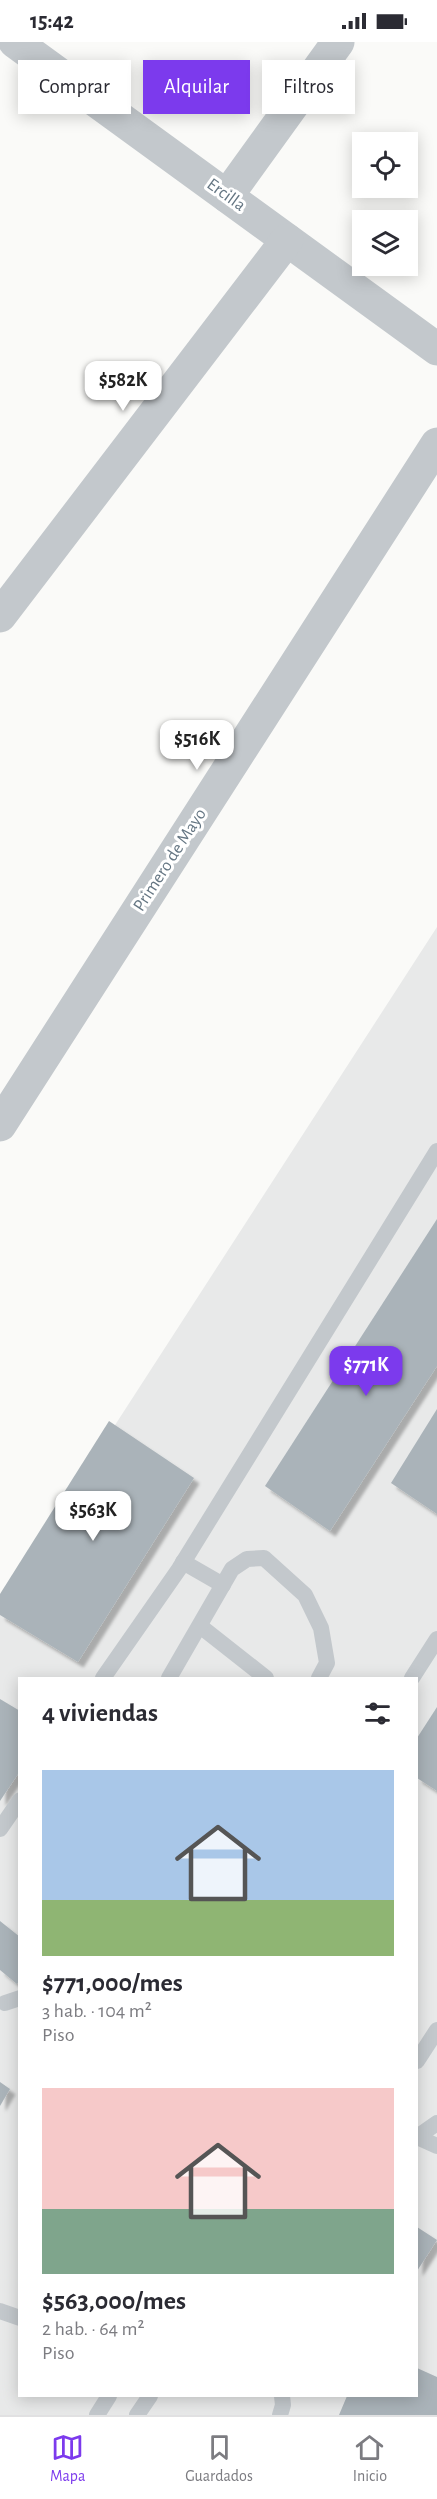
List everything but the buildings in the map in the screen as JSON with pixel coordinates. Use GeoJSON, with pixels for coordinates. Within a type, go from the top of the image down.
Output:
{"type":"FeatureCollection","features":[{"type":"Feature","properties":{"kind":"street","name":"Ercilla"},"geometry":{"type":"LineString","coordinates":[[15,42],[437,349]]}},
{"type":"Feature","properties":{"kind":"street"},"geometry":{"type":"LineString","coordinates":[[227,196],[338,42]]}},
{"type":"Feature","properties":{"kind":"street"},"geometry":{"type":"LineString","coordinates":[[0,616],[287,240]]}},
{"type":"Feature","properties":{"kind":"street","name":"Primero de Mayo"},"geometry":{"type":"LineString","coordinates":[[0,1125],[437,444]]}},
{"type":"Feature","properties":{"kind":"lane"},"geometry":{"type":"LineString","coordinates":[[104,1677],[183,1562],[437,1151]]}},
{"type":"Feature","properties":{"kind":"lane"},"geometry":{"type":"LineString","coordinates":[[170,1677],[232,1569],[247,1559],[264,1558],[305,1595],[321,1628],[327,1663],[320,1677]]}},
{"type":"Feature","properties":{"kind":"lane"},"geometry":{"type":"LineString","coordinates":[[183,1562],[223,1585]]}},
{"type":"Feature","properties":{"kind":"lane"},"geometry":{"type":"LineString","coordinates":[[200,1626],[265,1677]]}},
{"type":"Feature","properties":{"kind":"lane"},"geometry":{"type":"LineString","coordinates":[[413,1677],[437,1639]]}},
{"type":"Feature","properties":{"kind":"lane"},"geometry":{"type":"LineString","coordinates":[[0,1829],[18,1803]]}},
{"type":"Feature","properties":{"kind":"lane"},"geometry":{"type":"LineString","coordinates":[[418,2059],[437,2030]]}},
{"type":"Feature","properties":{"kind":"lane"},"geometry":{"type":"LineString","coordinates":[[418,2136],[437,2123]]}},
{"type":"Feature","properties":{"kind":"lane"},"geometry":{"type":"LineString","coordinates":[[418,2137],[437,2146]]}},
{"type":"Feature","properties":{"kind":"lane"},"geometry":{"type":"LineString","coordinates":[[0,2312],[18,2317]]}},
{"type":"Feature","properties":{"kind":"lane"},"geometry":{"type":"LineString","coordinates":[[97,2415],[108,2397]]}},
{"type":"Feature","properties":{"kind":"lane"},"geometry":{"type":"LineString","coordinates":[[137,2415],[149,2397]]}},
{"type":"Feature","properties":{"kind":"lane"},"geometry":{"type":"LineString","coordinates":[[280,2415],[283,2405],[282,2397]]}},
{"type":"Feature","properties":{"kind":"shaded area"},"geometry":{"type":"Polygon","coordinates":[[[437,927],[437,2415],[0,2415],[0,1603],[437,927]]]}}]}
